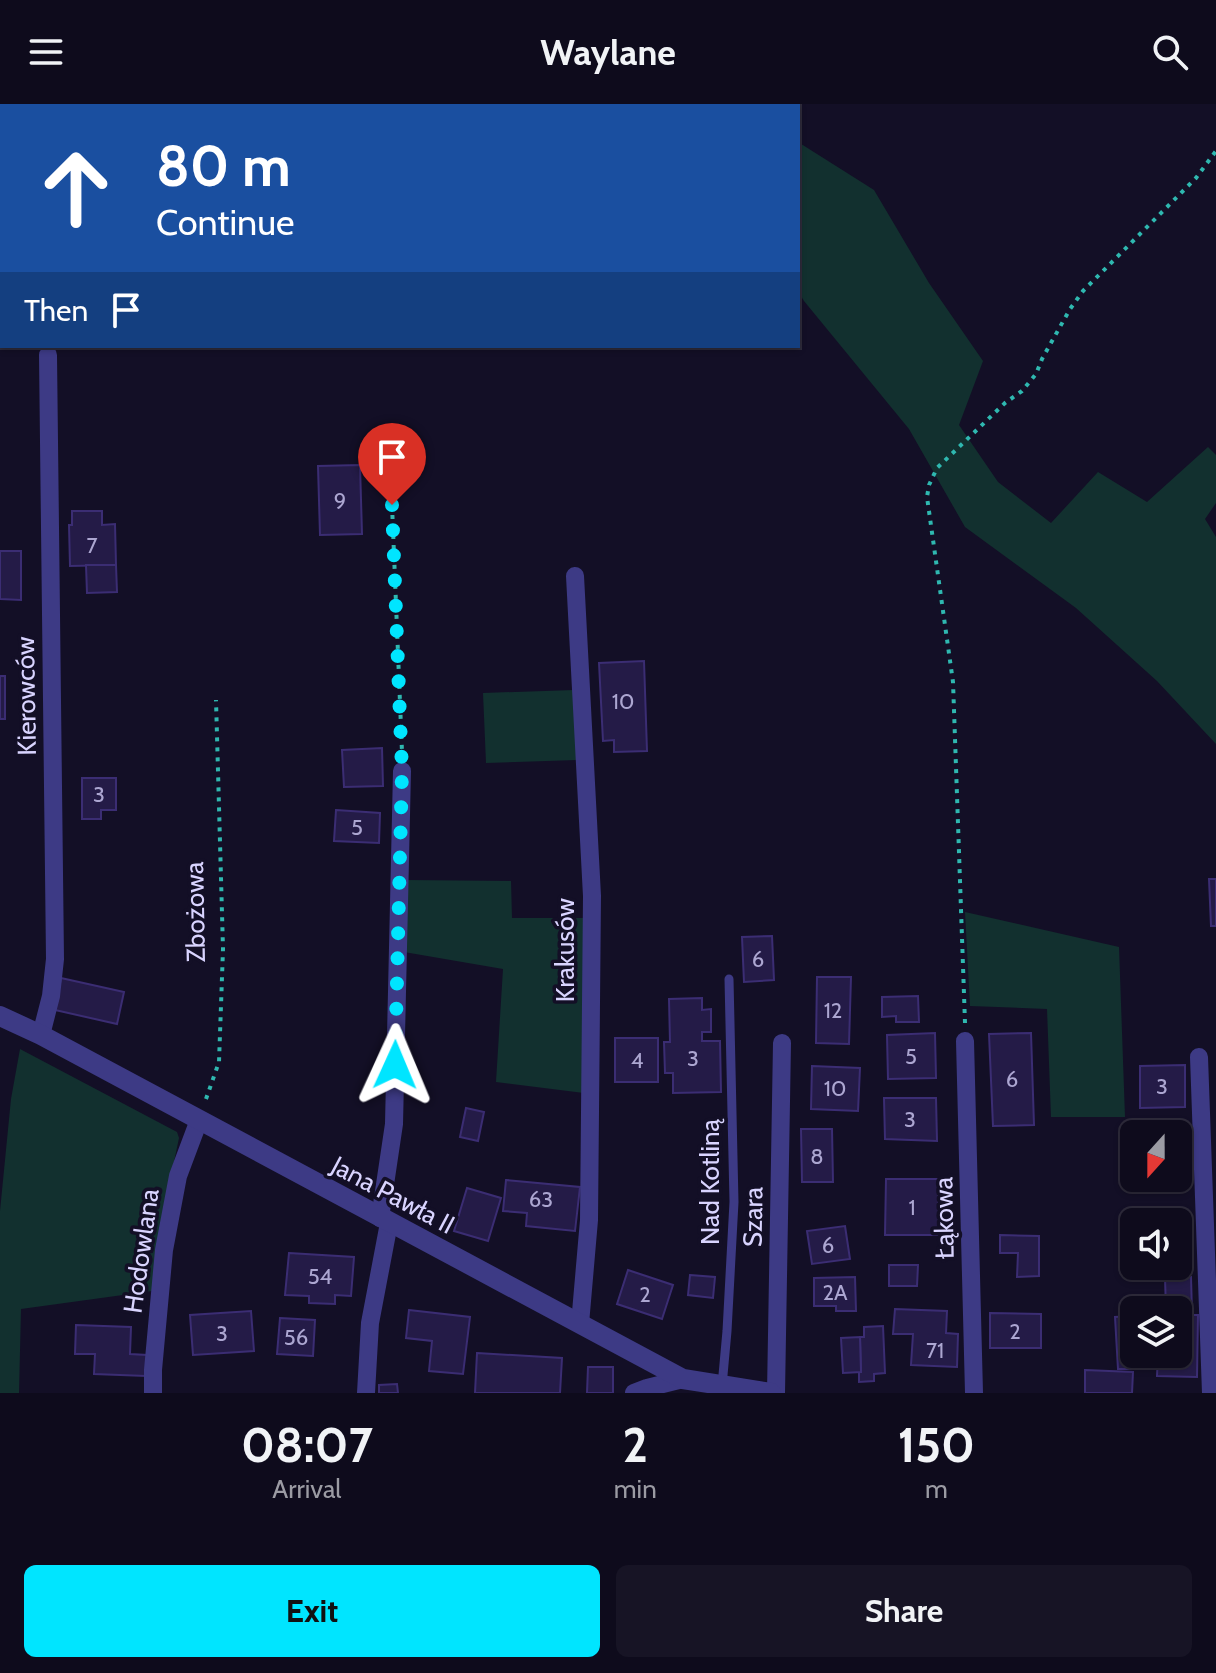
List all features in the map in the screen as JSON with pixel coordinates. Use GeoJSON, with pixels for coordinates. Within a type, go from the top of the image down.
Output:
{"type":"FeatureCollection","features":[{"type":"Feature","properties":{"kind":"street","name":"Kierowców"},"geometry":{"type":"LineString","coordinates":[[41,1035],[51,996],[55,959],[48,355]]}},
{"type":"Feature","properties":{"kind":"street","name":"Krakusów"},"geometry":{"type":"LineString","coordinates":[[575,576],[592,896],[589,1220],[580,1324]]}},
{"type":"Feature","properties":{"kind":"street"},"geometry":{"type":"LineString","coordinates":[[366,1393],[370,1323],[385,1221],[394,1124],[402,771]]}},
{"type":"Feature","properties":{"kind":"street","name":"Jana Pawła II"},"geometry":{"type":"LineString","coordinates":[[0,1016],[41,1035],[683,1379],[774,1393]]}},
{"type":"Feature","properties":{"kind":"street","name":"Łąkowa"},"geometry":{"type":"LineString","coordinates":[[965,1041],[974,1393]]}},
{"type":"Feature","properties":{"kind":"street","name":"Szara"},"geometry":{"type":"LineString","coordinates":[[774,1393],[782,1043]]}},
{"type":"Feature","properties":{"kind":"street"},"geometry":{"type":"LineString","coordinates":[[1199,1057],[1211,1393]]}},
{"type":"Feature","properties":{"kind":"street","name":"Hodowlana"},"geometry":{"type":"LineString","coordinates":[[153,1393],[164,1250],[178,1176],[199,1120]]}},
{"type":"Feature","properties":{"kind":"street"},"geometry":{"type":"LineString","coordinates":[[643,1391],[658,1366]]}},
{"type":"Feature","properties":{"kind":"street"},"geometry":{"type":"LineString","coordinates":[[643,1391],[683,1379]]}},
{"type":"Feature","properties":{"kind":"lane","name":"Nad Kotliną"},"geometry":{"type":"LineString","coordinates":[[722,1386],[734,1202],[729,979]]}},
{"type":"Feature","properties":{"kind":"path"},"geometry":{"type":"LineString","coordinates":[[965,1041],[953,682],[927,497],[929,485],[937,468],[1029,383],[1083,291],[1196,178],[1216,151]]}},
{"type":"Feature","properties":{"kind":"path"},"geometry":{"type":"LineString","coordinates":[[392,505],[402,771]]}},
{"type":"Feature","properties":{"kind":"path","name":"Zbożowa"},"geometry":{"type":"LineString","coordinates":[[199,1120],[219,1062],[223,949],[216,700]]}},
{"type":"Feature","properties":{"kind":"green space"},"geometry":{"type":"Polygon","coordinates":[[[800,143],[874,190],[929,283],[983,361],[959,425],[998,482],[1051,523],[1098,472],[1147,502],[1208,447],[1216,455],[1216,503],[1205,519],[1216,537],[1216,744],[1157,681],[1076,608],[965,527],[909,429],[800,294],[800,143]]]}},
{"type":"Feature","properties":{"kind":"green space"},"geometry":{"type":"Polygon","coordinates":[[[574,690],[577,760],[486,763],[483,693],[574,690]]]}},
{"type":"Feature","properties":{"kind":"green space"},"geometry":{"type":"Polygon","coordinates":[[[406,880],[511,881],[512,918],[584,918],[584,1093],[496,1082],[503,969],[404,952],[406,880]]]}},
{"type":"Feature","properties":{"kind":"green space"},"geometry":{"type":"Polygon","coordinates":[[[965,912],[1119,947],[1125,1117],[1051,1117],[1047,1009],[970,1006],[965,912]]]}},
{"type":"Feature","properties":{"kind":"green space"},"geometry":{"type":"Polygon","coordinates":[[[20,1049],[177,1132],[179,1138],[152,1291],[21,1309],[19,1393],[0,1393],[0,1211],[11,1099],[20,1049]]]}},
{"type":"Feature","properties":{"kind":"building"},"geometry":{"type":"Polygon","coordinates":[[[360,465],[362,534],[320,535],[318,466],[360,465]]]}},
{"type":"Feature","properties":{"kind":"building"},"geometry":{"type":"Polygon","coordinates":[[[72,511],[102,511],[102,525],[115,524],[116,565],[70,566],[69,525],[72,525],[72,511]]]}},
{"type":"Feature","properties":{"kind":"building"},"geometry":{"type":"Polygon","coordinates":[[[0,551],[21,551],[21,600],[0,599],[0,551]]]}},
{"type":"Feature","properties":{"kind":"building"},"geometry":{"type":"Polygon","coordinates":[[[86,565],[116,565],[117,592],[87,593],[86,565]]]}},
{"type":"Feature","properties":{"kind":"building"},"geometry":{"type":"Polygon","coordinates":[[[644,661],[647,751],[614,752],[614,740],[603,741],[599,663],[644,661]]]}},
{"type":"Feature","properties":{"kind":"building"},"geometry":{"type":"Polygon","coordinates":[[[0,676],[5,676],[5,719],[0,719],[0,676]]]}},
{"type":"Feature","properties":{"kind":"building"},"geometry":{"type":"Polygon","coordinates":[[[382,748],[383,786],[344,787],[342,750],[382,748]]]}},
{"type":"Feature","properties":{"kind":"building"},"geometry":{"type":"Polygon","coordinates":[[[82,778],[116,778],[116,810],[101,810],[101,819],[82,819],[82,778]]]}},
{"type":"Feature","properties":{"kind":"building"},"geometry":{"type":"Polygon","coordinates":[[[336,810],[380,813],[379,843],[334,841],[336,810]]]}},
{"type":"Feature","properties":{"kind":"building"},"geometry":{"type":"Polygon","coordinates":[[[1209,879],[1216,879],[1216,926],[1211,926],[1209,879]]]}},
{"type":"Feature","properties":{"kind":"building"},"geometry":{"type":"Polygon","coordinates":[[[772,936],[774,980],[744,982],[742,937],[772,936]]]}},
{"type":"Feature","properties":{"kind":"building"},"geometry":{"type":"Polygon","coordinates":[[[817,977],[851,977],[849,1044],[816,1043],[817,977]]]}},
{"type":"Feature","properties":{"kind":"building"},"geometry":{"type":"Polygon","coordinates":[[[61,978],[124,992],[117,1024],[55,1010],[61,978]]]}},
{"type":"Feature","properties":{"kind":"building"},"geometry":{"type":"Polygon","coordinates":[[[918,996],[919,1022],[896,1022],[896,1016],[882,1017],[882,997],[918,996]]]}},
{"type":"Feature","properties":{"kind":"building"},"geometry":{"type":"Polygon","coordinates":[[[702,998],[702,1010],[711,1009],[711,1032],[702,1032],[702,1041],[720,1041],[721,1092],[673,1093],[673,1073],[665,1073],[664,1042],[670,1042],[669,999],[702,998]]]}},
{"type":"Feature","properties":{"kind":"building"},"geometry":{"type":"Polygon","coordinates":[[[935,1033],[936,1078],[888,1079],[887,1035],[935,1033]]]}},
{"type":"Feature","properties":{"kind":"building"},"geometry":{"type":"Polygon","coordinates":[[[1031,1033],[1034,1125],[993,1126],[989,1034],[1031,1033]]]}},
{"type":"Feature","properties":{"kind":"building"},"geometry":{"type":"Polygon","coordinates":[[[615,1038],[658,1038],[658,1082],[615,1082],[615,1038]]]}},
{"type":"Feature","properties":{"kind":"building"},"geometry":{"type":"Polygon","coordinates":[[[1185,1065],[1185,1107],[1140,1108],[1140,1066],[1185,1065]]]}},
{"type":"Feature","properties":{"kind":"building"},"geometry":{"type":"Polygon","coordinates":[[[812,1066],[860,1068],[858,1111],[811,1109],[812,1066]]]}},
{"type":"Feature","properties":{"kind":"building"},"geometry":{"type":"Polygon","coordinates":[[[884,1098],[936,1098],[937,1141],[885,1139],[884,1098]]]}},
{"type":"Feature","properties":{"kind":"building"},"geometry":{"type":"Polygon","coordinates":[[[466,1108],[484,1112],[478,1141],[460,1137],[466,1108]]]}},
{"type":"Feature","properties":{"kind":"building"},"geometry":{"type":"Polygon","coordinates":[[[801,1129],[832,1129],[833,1182],[802,1182],[801,1129]]]}},
{"type":"Feature","properties":{"kind":"building"},"geometry":{"type":"Polygon","coordinates":[[[886,1179],[938,1179],[938,1235],[885,1235],[886,1179]]]}},
{"type":"Feature","properties":{"kind":"building"},"geometry":{"type":"Polygon","coordinates":[[[506,1180],[580,1187],[575,1231],[526,1226],[527,1213],[503,1211],[506,1180]]]}},
{"type":"Feature","properties":{"kind":"building"},"geometry":{"type":"Polygon","coordinates":[[[467,1188],[501,1198],[488,1241],[454,1231],[467,1188]]]}},
{"type":"Feature","properties":{"kind":"building"},"geometry":{"type":"Polygon","coordinates":[[[845,1226],[850,1259],[812,1264],[807,1231],[845,1226]]]}},
{"type":"Feature","properties":{"kind":"building"},"geometry":{"type":"Polygon","coordinates":[[[1000,1235],[1039,1236],[1039,1276],[1017,1277],[1018,1253],[1000,1253],[1000,1235]]]}},
{"type":"Feature","properties":{"kind":"building"},"geometry":{"type":"Polygon","coordinates":[[[289,1253],[354,1257],[351,1296],[335,1295],[335,1304],[309,1303],[309,1296],[285,1295],[289,1253]]]}},
{"type":"Feature","properties":{"kind":"building"},"geometry":{"type":"Polygon","coordinates":[[[889,1265],[918,1265],[917,1286],[889,1286],[889,1265]]]}},
{"type":"Feature","properties":{"kind":"building"},"geometry":{"type":"Polygon","coordinates":[[[628,1270],[673,1285],[662,1319],[617,1304],[628,1270]]]}},
{"type":"Feature","properties":{"kind":"building"},"geometry":{"type":"Polygon","coordinates":[[[690,1275],[715,1277],[713,1298],[688,1295],[690,1275]]]}},
{"type":"Feature","properties":{"kind":"building"},"geometry":{"type":"Polygon","coordinates":[[[855,1277],[856,1311],[836,1311],[836,1306],[814,1306],[814,1278],[855,1277]]]}},
{"type":"Feature","properties":{"kind":"building"},"geometry":{"type":"Polygon","coordinates":[[[1165,1280],[1191,1280],[1192,1296],[1166,1296],[1165,1280]]]}},
{"type":"Feature","properties":{"kind":"building"},"geometry":{"type":"Polygon","coordinates":[[[895,1309],[947,1311],[946,1333],[958,1334],[957,1367],[911,1365],[913,1334],[893,1334],[895,1309]]]}},
{"type":"Feature","properties":{"kind":"building"},"geometry":{"type":"Polygon","coordinates":[[[409,1310],[470,1317],[463,1374],[429,1371],[432,1341],[406,1338],[409,1310]]]}},
{"type":"Feature","properties":{"kind":"building"},"geometry":{"type":"Polygon","coordinates":[[[251,1311],[254,1351],[193,1355],[190,1315],[251,1311]]]}},
{"type":"Feature","properties":{"kind":"building"},"geometry":{"type":"Polygon","coordinates":[[[990,1313],[1041,1314],[1041,1348],[990,1348],[990,1313]]]}},
{"type":"Feature","properties":{"kind":"building"},"geometry":{"type":"Polygon","coordinates":[[[1192,1315],[1198,1315],[1197,1377],[1157,1376],[1157,1368],[1192,1368],[1192,1315]]]}},
{"type":"Feature","properties":{"kind":"building"},"geometry":{"type":"Polygon","coordinates":[[[1115,1317],[1120,1317],[1120,1368],[1134,1369],[1118,1369],[1115,1317]]]}},
{"type":"Feature","properties":{"kind":"building"},"geometry":{"type":"Polygon","coordinates":[[[280,1318],[315,1320],[313,1356],[277,1354],[280,1318]]]}},
{"type":"Feature","properties":{"kind":"building"},"geometry":{"type":"Polygon","coordinates":[[[76,1325],[131,1327],[130,1354],[147,1355],[146,1376],[94,1374],[95,1354],[75,1354],[76,1325]]]}},
{"type":"Feature","properties":{"kind":"building"},"geometry":{"type":"Polygon","coordinates":[[[883,1326],[885,1373],[874,1374],[874,1381],[859,1382],[860,1337],[864,1337],[864,1327],[883,1326]]]}},
{"type":"Feature","properties":{"kind":"building"},"geometry":{"type":"Polygon","coordinates":[[[860,1337],[861,1372],[843,1373],[841,1338],[860,1337]]]}},
{"type":"Feature","properties":{"kind":"building"},"geometry":{"type":"Polygon","coordinates":[[[477,1353],[562,1358],[560,1393],[475,1393],[477,1353]]]}},
{"type":"Feature","properties":{"kind":"building"},"geometry":{"type":"Polygon","coordinates":[[[588,1367],[613,1367],[613,1393],[587,1393],[588,1367]]]}},
{"type":"Feature","properties":{"kind":"building"},"geometry":{"type":"Polygon","coordinates":[[[1085,1370],[1133,1372],[1132,1393],[1085,1393],[1085,1370]]]}},
{"type":"Feature","properties":{"kind":"building"},"geometry":{"type":"Polygon","coordinates":[[[397,1384],[398,1393],[379,1393],[379,1385],[397,1384]]]}},
{"type":"Feature","properties":{"kind":"route"},"geometry":{"type":"LineString","coordinates":[[392,505],[402,771],[395,1065]]}}]}
